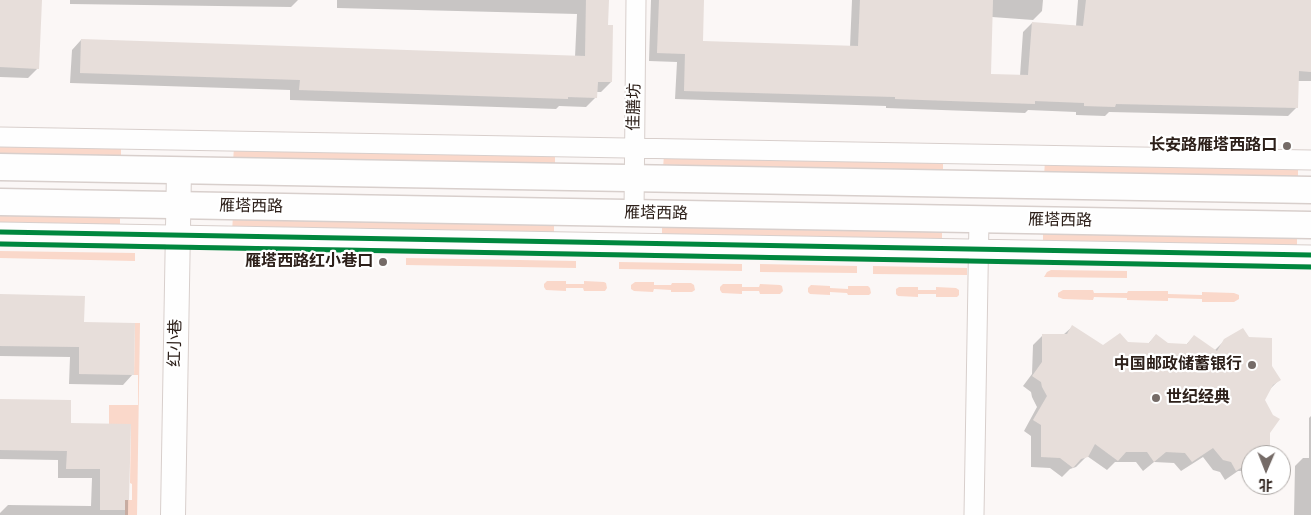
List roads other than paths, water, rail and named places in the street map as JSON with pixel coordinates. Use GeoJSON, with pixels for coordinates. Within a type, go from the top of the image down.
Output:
{"type":"FeatureCollection","features":[{"type":"Feature","properties":{"kind":"main road"},"geometry":{"type":"LineString","coordinates":[[0,167],[1311,190]]}},
{"type":"Feature","properties":{"kind":"main road","name":"雁塔西路"},"geometry":{"type":"LineString","coordinates":[[0,202],[1311,225]]}},
{"type":"Feature","properties":{"kind":"street","name":"佳膳坊"},"geometry":{"type":"LineString","coordinates":[[634,213],[636,0]]}},
{"type":"Feature","properties":{"kind":"street"},"geometry":{"type":"LineString","coordinates":[[0,137],[1311,160]]}},
{"type":"Feature","properties":{"kind":"street","name":"红小巷"},"geometry":{"type":"LineString","coordinates":[[173,515],[179,170]]}},
{"type":"Feature","properties":{"kind":"street"},"geometry":{"type":"LineString","coordinates":[[974,515],[979,219]]}},
{"type":"Feature","properties":{"kind":"street"},"geometry":{"type":"LineString","coordinates":[[0,232],[1311,255]]}},
{"type":"Feature","properties":{"kind":"place","name":"长安路雁塔西路口"},"geometry":{"type":"Point","coordinates":[1287,146]}},
{"type":"Feature","properties":{"kind":"place","name":"雁塔西路红小巷口"},"geometry":{"type":"Point","coordinates":[383,262]}},
{"type":"Feature","properties":{"kind":"place","name":"中国邮政储蓄银行"},"geometry":{"type":"Point","coordinates":[1252,365]}},
{"type":"Feature","properties":{"kind":"place","name":"世纪经典"},"geometry":{"type":"Point","coordinates":[1156,398]}}]}
